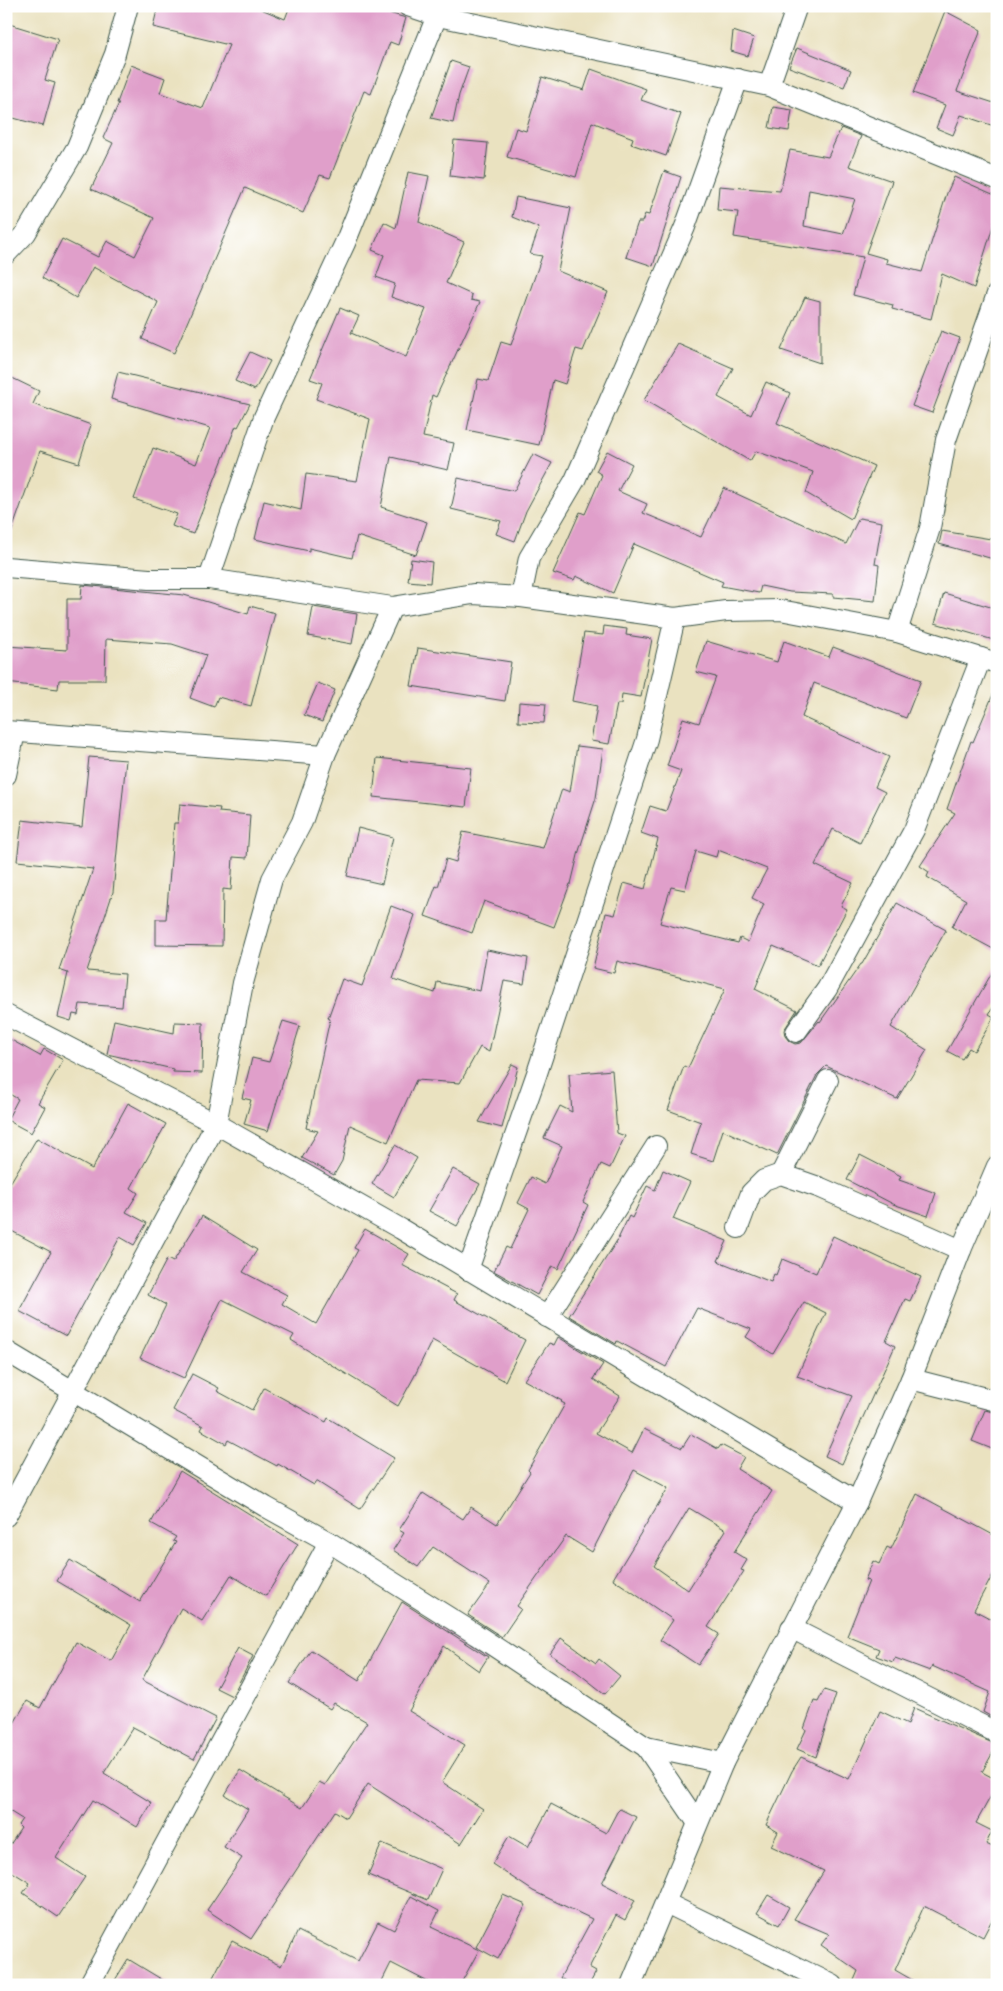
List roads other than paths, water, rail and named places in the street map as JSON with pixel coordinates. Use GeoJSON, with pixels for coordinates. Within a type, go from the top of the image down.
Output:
{"type":"FeatureCollection","features":[{"type":"Feature","properties":{"kind":"street"},"geometry":{"type":"LineString","coordinates":[[6,254],[26,233],[76,148],[115,54],[128,6]]}},
{"type":"Feature","properties":{"kind":"street"},"geometry":{"type":"LineString","coordinates":[[408,6],[440,11],[769,86],[997,179]]}},
{"type":"Feature","properties":{"kind":"street"},"geometry":{"type":"LineString","coordinates":[[769,86],[797,6]]}},
{"type":"Feature","properties":{"kind":"street"},"geometry":{"type":"LineString","coordinates":[[209,579],[264,417],[345,242],[440,11]]}},
{"type":"Feature","properties":{"kind":"street"},"geometry":{"type":"LineString","coordinates":[[521,597],[529,558],[575,480],[685,227],[738,79]]}},
{"type":"Feature","properties":{"kind":"street"},"geometry":{"type":"LineString","coordinates":[[897,632],[930,528],[946,440],[997,294]]}},
{"type":"Feature","properties":{"kind":"street"},"geometry":{"type":"LineString","coordinates":[[6,567],[149,578],[209,579],[392,607],[473,594],[521,597],[675,618],[726,611],[780,610],[897,632],[989,660],[914,830],[827,989],[796,1032]]}},
{"type":"Feature","properties":{"kind":"street"},"geometry":{"type":"LineString","coordinates":[[6,1516],[216,1124],[243,983],[272,879],[302,822],[325,755],[392,607]]}},
{"type":"Feature","properties":{"kind":"street"},"geometry":{"type":"LineString","coordinates":[[468,1270],[540,1064],[647,738],[675,618]]}},
{"type":"Feature","properties":{"kind":"street"},"geometry":{"type":"LineString","coordinates":[[6,775],[11,731],[325,755]]}},
{"type":"Feature","properties":{"kind":"street"},"geometry":{"type":"LineString","coordinates":[[6,1015],[216,1124],[401,1229],[857,1502]]}},
{"type":"Feature","properties":{"kind":"street"},"geometry":{"type":"LineString","coordinates":[[781,1174],[828,1080]]}},
{"type":"Feature","properties":{"kind":"street"},"geometry":{"type":"LineString","coordinates":[[547,1317],[656,1146]]}},
{"type":"Feature","properties":{"kind":"street"},"geometry":{"type":"LineString","coordinates":[[631,1985],[723,1763],[857,1502],[911,1380],[961,1250],[997,1166]]}},
{"type":"Feature","properties":{"kind":"street"},"geometry":{"type":"LineString","coordinates":[[738,1228],[751,1193],[764,1180],[781,1174],[821,1188],[961,1250]]}},
{"type":"Feature","properties":{"kind":"street"},"geometry":{"type":"LineString","coordinates":[[6,1351],[266,1507],[329,1542],[477,1634],[646,1748],[697,1822]]}},
{"type":"Feature","properties":{"kind":"street"},"geometry":{"type":"LineString","coordinates":[[911,1380],[997,1401]]}},
{"type":"Feature","properties":{"kind":"street"},"geometry":{"type":"LineString","coordinates":[[89,1985],[329,1542]]}},
{"type":"Feature","properties":{"kind":"street"},"geometry":{"type":"LineString","coordinates":[[791,1628],[997,1734]]}},
{"type":"Feature","properties":{"kind":"street"},"geometry":{"type":"LineString","coordinates":[[646,1748],[723,1763]]}},
{"type":"Feature","properties":{"kind":"street"},"geometry":{"type":"LineString","coordinates":[[666,1903],[833,1985]]}}]}
